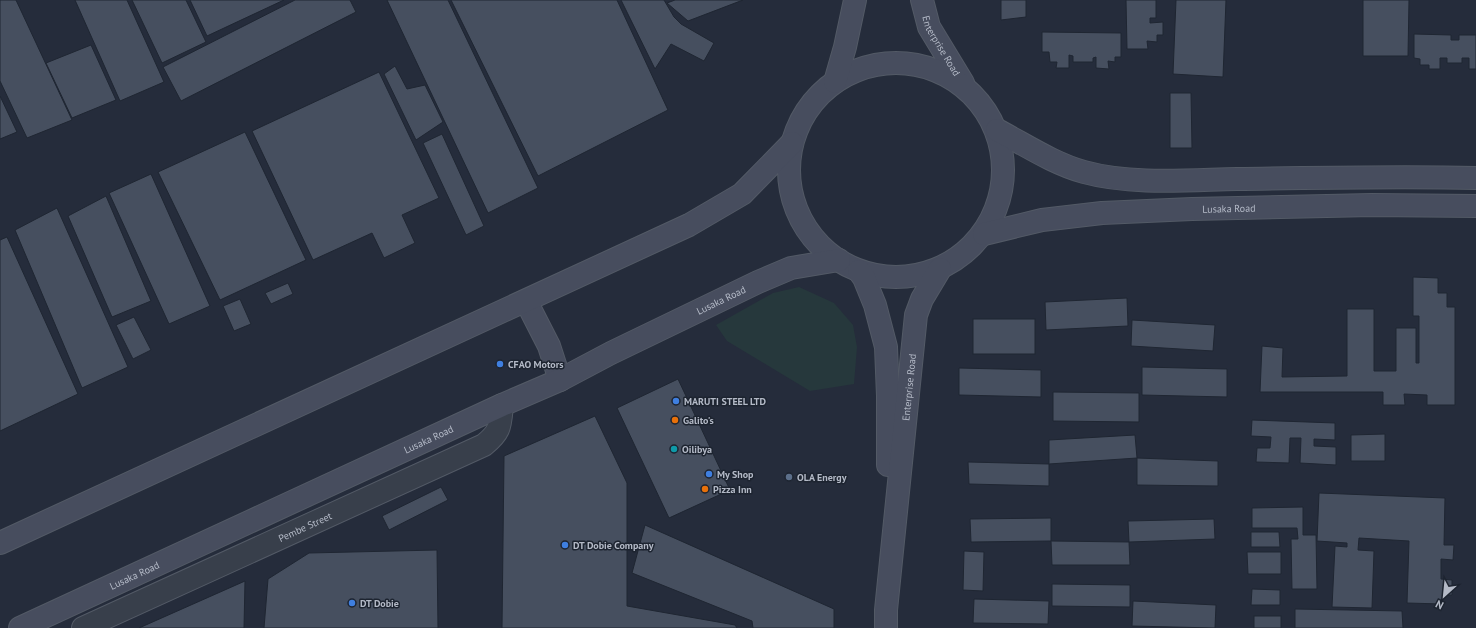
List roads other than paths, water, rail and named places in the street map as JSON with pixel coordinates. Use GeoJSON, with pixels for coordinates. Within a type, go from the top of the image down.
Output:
{"type":"FeatureCollection","features":[{"type":"Feature","properties":{"kind":"main road"},"geometry":{"type":"LineString","coordinates":[[834,82],[845,46],[855,0]]}},
{"type":"Feature","properties":{"kind":"main road","name":"Enterprise Road"},"geometry":{"type":"LineString","coordinates":[[922,0],[929,27],[967,89]]}},
{"type":"Feature","properties":{"kind":"main road"},"geometry":{"type":"LineString","coordinates":[[888,63],[916,64],[943,73],[967,89],[983,106],[997,130],[1004,157],[1004,184],[997,210],[984,234],[964,254],[940,269],[913,276],[886,277],[859,271],[838,260],[818,243],[802,222],[792,197],[789,170],[792,143],[798,126],[807,109],[820,94],[834,82],[860,69],[888,63]]}},
{"type":"Feature","properties":{"kind":"main road"},"geometry":{"type":"LineString","coordinates":[[997,130],[1059,162],[1083,172],[1112,178],[1165,180],[1396,176],[1476,178]]}},
{"type":"Feature","properties":{"kind":"main road"},"geometry":{"type":"LineString","coordinates":[[0,543],[689,225],[742,194],[792,143]]}},
{"type":"Feature","properties":{"kind":"main road","name":"Lusaka Road"},"geometry":{"type":"LineString","coordinates":[[984,234],[1042,220],[1102,213],[1192,209],[1476,206]]}},
{"type":"Feature","properties":{"kind":"main road","name":"Lusaka Road"},"geometry":{"type":"LineString","coordinates":[[20,628],[502,405],[560,380],[611,353],[758,282],[791,268],[838,260]]}},
{"type":"Feature","properties":{"kind":"main road","name":"Enterprise Road"},"geometry":{"type":"LineString","coordinates":[[886,628],[886,610],[895,512],[916,315],[922,299],[940,269]]}},
{"type":"Feature","properties":{"kind":"main road","name":"Enterprise Road"},"geometry":{"type":"LineString","coordinates":[[859,271],[864,278],[874,305],[886,347],[888,468],[895,512]]}},
{"type":"Feature","properties":{"kind":"main road"},"geometry":{"type":"LineString","coordinates":[[526,301],[543,333],[560,380]]}},
{"type":"Feature","properties":{"kind":"street","name":"Pembe Street"},"geometry":{"type":"LineString","coordinates":[[83,628],[484,445],[496,435],[500,422],[502,405]]}},
{"type":"Feature","properties":{"kind":"place","name":"CFAO Motors"},"geometry":{"type":"Point","coordinates":[500,364]}},
{"type":"Feature","properties":{"kind":"place","name":"MARUTI STEEL LTD"},"geometry":{"type":"Point","coordinates":[676,401]}},
{"type":"Feature","properties":{"kind":"place","name":"Galito's"},"geometry":{"type":"Point","coordinates":[675,420]}},
{"type":"Feature","properties":{"kind":"place","name":"Oilibya"},"geometry":{"type":"Point","coordinates":[674,449]}},
{"type":"Feature","properties":{"kind":"place","name":"My Shop"},"geometry":{"type":"Point","coordinates":[709,474]}},
{"type":"Feature","properties":{"kind":"place","name":"OLA Energy"},"geometry":{"type":"Point","coordinates":[789,477]}},
{"type":"Feature","properties":{"kind":"place","name":"Pizza Inn"},"geometry":{"type":"Point","coordinates":[705,489]}},
{"type":"Feature","properties":{"kind":"place","name":"DT Dobie Company"},"geometry":{"type":"Point","coordinates":[565,545]}},
{"type":"Feature","properties":{"kind":"place","name":"DT Dobie"},"geometry":{"type":"Point","coordinates":[352,603]}}]}
